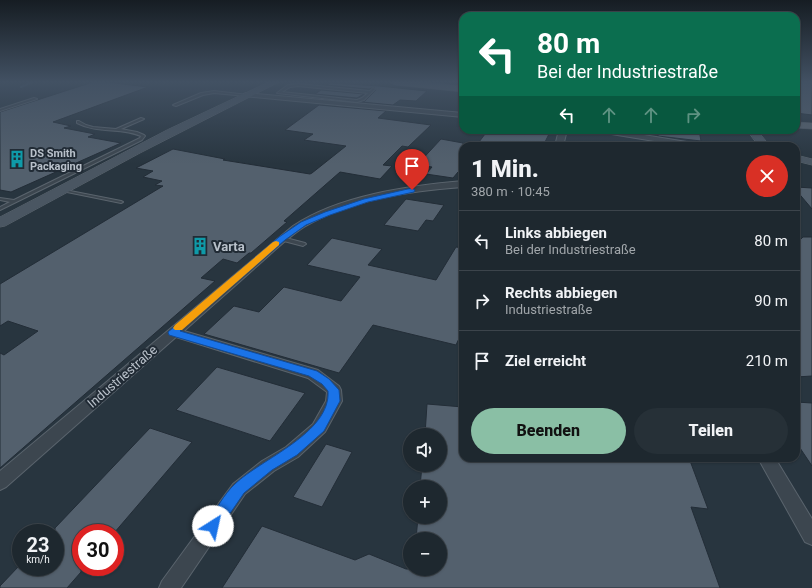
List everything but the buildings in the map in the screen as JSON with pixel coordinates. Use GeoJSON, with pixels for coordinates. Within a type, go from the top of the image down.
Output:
{"type":"FeatureCollection","features":[{"type":"Feature","properties":{"kind":"main road"},"geometry":{"type":"LineString","coordinates":[[0,223],[218,109]]}},
{"type":"Feature","properties":{"kind":"main road"},"geometry":{"type":"LineString","coordinates":[[800,125],[812,126]]}},
{"type":"Feature","properties":{"kind":"main road"},"geometry":{"type":"LineString","coordinates":[[800,159],[812,162]]}},
{"type":"Feature","properties":{"kind":"street"},"geometry":{"type":"LineString","coordinates":[[412,109],[459,115]]}},
{"type":"Feature","properties":{"kind":"street"},"geometry":{"type":"LineString","coordinates":[[624,134],[674,142]]}},
{"type":"Feature","properties":{"kind":"street","name":"Industriestraße"},"geometry":{"type":"LineString","coordinates":[[0,482],[282,239],[304,224],[318,217],[366,200],[427,188],[459,184]]}},
{"type":"Feature","properties":{"kind":"street"},"geometry":{"type":"LineString","coordinates":[[169,588],[239,489],[268,466],[292,452],[319,428],[334,401],[334,390],[326,382],[313,374],[173,332]]}},
{"type":"Feature","properties":{"kind":"street"},"geometry":{"type":"LineString","coordinates":[[768,462],[812,536]]}},
{"type":"Feature","properties":{"kind":"lane"},"geometry":{"type":"LineString","coordinates":[[115,130],[142,118]]}},
{"type":"Feature","properties":{"kind":"lane"},"geometry":{"type":"LineString","coordinates":[[0,209],[141,139],[143,136],[115,130],[83,126],[78,122]]}},
{"type":"Feature","properties":{"kind":"lane"},"geometry":{"type":"LineString","coordinates":[[62,190],[121,202]]}},
{"type":"Feature","properties":{"kind":"lane"},"geometry":{"type":"LineString","coordinates":[[0,199],[15,202]]}},
{"type":"Feature","properties":{"kind":"lane"},"geometry":{"type":"LineString","coordinates":[[282,239],[304,244]]}},
{"type":"Feature","properties":{"kind":"slow traffic"},"geometry":{"type":"LineString","coordinates":[[178,328],[276,244]]}},
{"type":"Feature","properties":{"kind":"place","name":"DS Smith Packaging"},"geometry":{"type":"Point","coordinates":[17,159]}},
{"type":"Feature","properties":{"kind":"place","name":"Varta"},"geometry":{"type":"Point","coordinates":[200,246]}},
{"type":"Feature","properties":{"kind":"route"},"geometry":{"type":"LineString","coordinates":[[213,526],[239,489],[268,466],[292,452],[319,428],[334,401],[334,390],[326,382],[313,374],[173,332],[282,239],[304,224],[327,213],[366,200],[412,190]]}}]}
